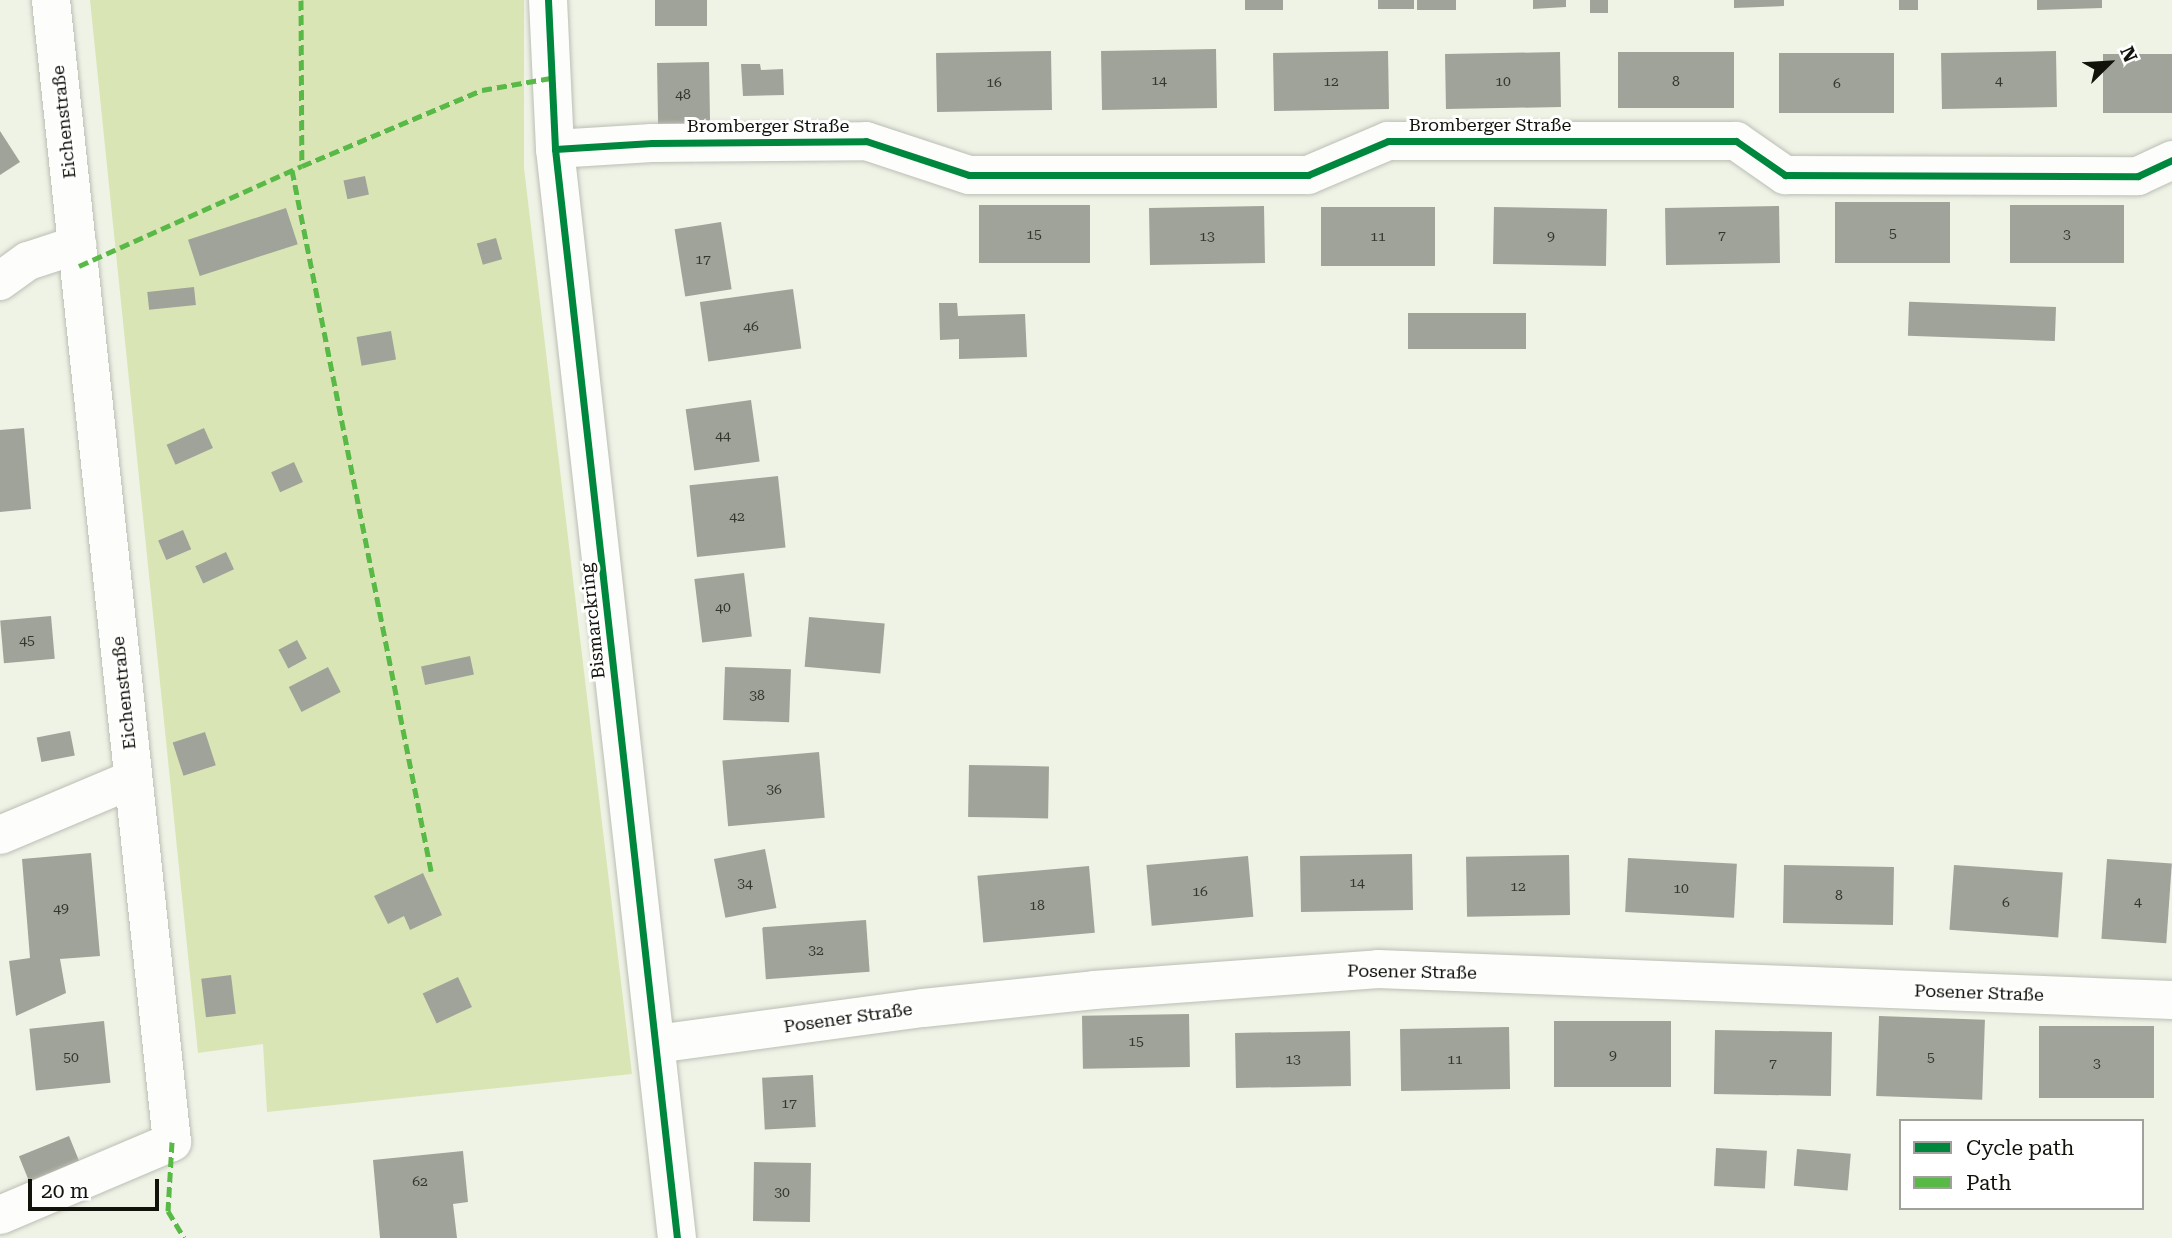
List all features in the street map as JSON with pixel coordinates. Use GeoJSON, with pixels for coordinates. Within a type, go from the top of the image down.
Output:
{"type":"FeatureCollection","features":[{"type":"Feature","properties":{"kind":"street","name":"Eichenstraße"},"geometry":{"type":"LineString","coordinates":[[0,1215],[172,1142],[51,0]]}},
{"type":"Feature","properties":{"kind":"street","name":"Bismarckring"},"geometry":{"type":"LineString","coordinates":[[548,0],[555,149],[677,1238]]}},
{"type":"Feature","properties":{"kind":"street","name":"Bromberger Straße"},"geometry":{"type":"LineString","coordinates":[[555,149],[652,143],[866,141],[969,175],[1308,175],[1388,141],[1736,141],[1786,176],[2138,176],[2172,160]]}},
{"type":"Feature","properties":{"kind":"street"},"geometry":{"type":"LineString","coordinates":[[0,281],[28,261],[77,245]]}},
{"type":"Feature","properties":{"kind":"street"},"geometry":{"type":"LineString","coordinates":[[0,835],[133,779]]}},
{"type":"Feature","properties":{"kind":"street","name":"Posener Straße"},"geometry":{"type":"LineString","coordinates":[[656,1044],[936,1006],[1094,990],[1378,969],[2172,1000]]}},
{"type":"Feature","properties":{"kind":"green space"},"geometry":{"type":"Polygon","coordinates":[[[90,0],[524,0],[524,168],[632,1074],[267,1112],[263,1044],[198,1053],[90,0]]]}},
{"type":"Feature","properties":{"kind":"building"},"geometry":{"type":"Polygon","coordinates":[[[655,0],[707,0],[707,26],[655,26],[655,0]]]}},
{"type":"Feature","properties":{"kind":"building"},"geometry":{"type":"Polygon","coordinates":[[[1245,0],[1283,0],[1283,10],[1245,10],[1245,0]]]}},
{"type":"Feature","properties":{"kind":"building"},"geometry":{"type":"Polygon","coordinates":[[[1378,0],[1414,0],[1414,9],[1378,9],[1378,0]]]}},
{"type":"Feature","properties":{"kind":"building"},"geometry":{"type":"Polygon","coordinates":[[[1417,0],[1456,0],[1456,10],[1417,10],[1417,0]]]}},
{"type":"Feature","properties":{"kind":"building"},"geometry":{"type":"Polygon","coordinates":[[[1533,0],[1566,0],[1566,7],[1533,9],[1533,0]]]}},
{"type":"Feature","properties":{"kind":"building"},"geometry":{"type":"Polygon","coordinates":[[[1590,0],[1608,0],[1608,13],[1590,13],[1590,0]]]}},
{"type":"Feature","properties":{"kind":"building"},"geometry":{"type":"Polygon","coordinates":[[[1734,0],[1784,0],[1784,6],[1734,8],[1734,0]]]}},
{"type":"Feature","properties":{"kind":"building"},"geometry":{"type":"Polygon","coordinates":[[[1899,0],[1918,0],[1918,10],[1899,10],[1899,0]]]}},
{"type":"Feature","properties":{"kind":"building"},"geometry":{"type":"Polygon","coordinates":[[[2037,0],[2102,0],[2102,8],[2037,10],[2037,0]]]}},
{"type":"Feature","properties":{"kind":"building"},"geometry":{"type":"Polygon","coordinates":[[[1216,49],[1217,108],[1102,110],[1101,51],[1216,49]]]}},
{"type":"Feature","properties":{"kind":"building"},"geometry":{"type":"Polygon","coordinates":[[[1051,51],[1052,110],[937,112],[936,53],[1051,51]]]}},
{"type":"Feature","properties":{"kind":"building"},"geometry":{"type":"Polygon","coordinates":[[[1388,51],[1389,109],[1274,111],[1273,53],[1388,51]]]}},
{"type":"Feature","properties":{"kind":"building"},"geometry":{"type":"Polygon","coordinates":[[[2056,51],[2057,107],[1942,109],[1941,53],[2056,51]]]}},
{"type":"Feature","properties":{"kind":"building"},"geometry":{"type":"Polygon","coordinates":[[[1560,52],[1561,107],[1446,109],[1445,54],[1560,52]]]}},
{"type":"Feature","properties":{"kind":"building"},"geometry":{"type":"Polygon","coordinates":[[[1618,52],[1734,52],[1734,108],[1618,108],[1618,52]]]}},
{"type":"Feature","properties":{"kind":"building"},"geometry":{"type":"Polygon","coordinates":[[[1779,53],[1894,53],[1894,113],[1779,113],[1779,53]]]}},
{"type":"Feature","properties":{"kind":"building"},"geometry":{"type":"Polygon","coordinates":[[[2103,54],[2172,54],[2172,113],[2103,113],[2103,54]]]}},
{"type":"Feature","properties":{"kind":"building"},"geometry":{"type":"Polygon","coordinates":[[[709,62],[710,124],[658,125],[657,63],[709,62]]]}},
{"type":"Feature","properties":{"kind":"building"},"geometry":{"type":"Polygon","coordinates":[[[741,64],[760,64],[761,70],[783,69],[784,95],[743,96],[741,64]]]}},
{"type":"Feature","properties":{"kind":"building"},"geometry":{"type":"Polygon","coordinates":[[[0,131],[20,162],[0,175],[0,131]]]}},
{"type":"Feature","properties":{"kind":"building"},"geometry":{"type":"Polygon","coordinates":[[[365,176],[369,195],[347,199],[343,181],[365,176]]]}},
{"type":"Feature","properties":{"kind":"building"},"geometry":{"type":"Polygon","coordinates":[[[1835,202],[1950,202],[1950,263],[1835,263],[1835,202]]]}},
{"type":"Feature","properties":{"kind":"building"},"geometry":{"type":"Polygon","coordinates":[[[979,205],[1090,205],[1090,263],[979,263],[979,205]]]}},
{"type":"Feature","properties":{"kind":"building"},"geometry":{"type":"Polygon","coordinates":[[[2010,205],[2124,205],[2124,263],[2010,263],[2010,205]]]}},
{"type":"Feature","properties":{"kind":"building"},"geometry":{"type":"Polygon","coordinates":[[[1264,206],[1265,263],[1150,265],[1149,208],[1264,206]]]}},
{"type":"Feature","properties":{"kind":"building"},"geometry":{"type":"Polygon","coordinates":[[[1779,206],[1780,263],[1666,265],[1665,208],[1779,206]]]}},
{"type":"Feature","properties":{"kind":"building"},"geometry":{"type":"Polygon","coordinates":[[[1321,207],[1435,207],[1435,266],[1321,266],[1321,207]]]}},
{"type":"Feature","properties":{"kind":"building"},"geometry":{"type":"Polygon","coordinates":[[[1494,207],[1607,209],[1606,266],[1493,264],[1494,207]]]}},
{"type":"Feature","properties":{"kind":"building"},"geometry":{"type":"Polygon","coordinates":[[[286,208],[298,244],[200,276],[188,240],[286,208]]]}},
{"type":"Feature","properties":{"kind":"building"},"geometry":{"type":"Polygon","coordinates":[[[721,222],[732,289],[685,297],[675,229],[721,222]]]}},
{"type":"Feature","properties":{"kind":"building"},"geometry":{"type":"Polygon","coordinates":[[[496,238],[502,259],[483,265],[477,244],[496,238]]]}},
{"type":"Feature","properties":{"kind":"building"},"geometry":{"type":"Polygon","coordinates":[[[194,287],[196,305],[149,310],[147,292],[194,287]]]}},
{"type":"Feature","properties":{"kind":"building"},"geometry":{"type":"Polygon","coordinates":[[[793,289],[801,348],[708,361],[700,302],[793,289]]]}},
{"type":"Feature","properties":{"kind":"building"},"geometry":{"type":"Polygon","coordinates":[[[1909,302],[2056,307],[2055,341],[1908,336],[1909,302]]]}},
{"type":"Feature","properties":{"kind":"building"},"geometry":{"type":"Polygon","coordinates":[[[939,303],[957,303],[958,316],[1025,314],[1027,357],[959,359],[959,339],[940,340],[939,303]]]}},
{"type":"Feature","properties":{"kind":"building"},"geometry":{"type":"Polygon","coordinates":[[[1408,313],[1526,313],[1526,349],[1408,349],[1408,313]]]}},
{"type":"Feature","properties":{"kind":"building"},"geometry":{"type":"Polygon","coordinates":[[[391,331],[396,360],[362,366],[357,337],[391,331]]]}},
{"type":"Feature","properties":{"kind":"building"},"geometry":{"type":"Polygon","coordinates":[[[751,400],[760,461],[694,471],[686,409],[751,400]]]}},
{"type":"Feature","properties":{"kind":"building"},"geometry":{"type":"Polygon","coordinates":[[[24,428],[31,509],[0,512],[0,430],[24,428]]]}},
{"type":"Feature","properties":{"kind":"building"},"geometry":{"type":"Polygon","coordinates":[[[204,428],[213,448],[175,465],[167,445],[204,428]]]}},
{"type":"Feature","properties":{"kind":"building"},"geometry":{"type":"Polygon","coordinates":[[[294,462],[303,482],[280,492],[271,472],[294,462]]]}},
{"type":"Feature","properties":{"kind":"building"},"geometry":{"type":"Polygon","coordinates":[[[778,476],[786,548],[697,557],[689,485],[778,476]]]}},
{"type":"Feature","properties":{"kind":"building"},"geometry":{"type":"Polygon","coordinates":[[[183,530],[191,549],[166,560],[158,541],[183,530]]]}},
{"type":"Feature","properties":{"kind":"building"},"geometry":{"type":"Polygon","coordinates":[[[226,552],[234,569],[203,584],[195,566],[226,552]]]}},
{"type":"Feature","properties":{"kind":"building"},"geometry":{"type":"Polygon","coordinates":[[[744,573],[752,637],[702,643],[694,579],[744,573]]]}},
{"type":"Feature","properties":{"kind":"building"},"geometry":{"type":"Polygon","coordinates":[[[51,616],[55,659],[4,663],[0,620],[51,616]]]}},
{"type":"Feature","properties":{"kind":"building"},"geometry":{"type":"Polygon","coordinates":[[[809,617],[885,624],[880,673],[805,667],[809,617]]]}},
{"type":"Feature","properties":{"kind":"building"},"geometry":{"type":"Polygon","coordinates":[[[297,640],[307,659],[288,668],[278,650],[297,640]]]}},
{"type":"Feature","properties":{"kind":"building"},"geometry":{"type":"Polygon","coordinates":[[[470,656],[474,675],[425,685],[421,666],[470,656]]]}},
{"type":"Feature","properties":{"kind":"building"},"geometry":{"type":"Polygon","coordinates":[[[328,667],[341,692],[302,712],[289,687],[328,667]]]}},
{"type":"Feature","properties":{"kind":"building"},"geometry":{"type":"Polygon","coordinates":[[[725,667],[791,669],[789,722],[723,720],[725,667]]]}},
{"type":"Feature","properties":{"kind":"building"},"geometry":{"type":"Polygon","coordinates":[[[70,731],[75,756],[41,762],[37,737],[70,731]]]}},
{"type":"Feature","properties":{"kind":"building"},"geometry":{"type":"Polygon","coordinates":[[[205,732],[216,765],[183,776],[173,743],[205,732]]]}},
{"type":"Feature","properties":{"kind":"building"},"geometry":{"type":"Polygon","coordinates":[[[819,752],[825,818],[728,826],[722,760],[819,752]]]}},
{"type":"Feature","properties":{"kind":"building"},"geometry":{"type":"Polygon","coordinates":[[[969,765],[1049,766],[1048,818],[968,817],[969,765]]]}},
{"type":"Feature","properties":{"kind":"building"},"geometry":{"type":"Polygon","coordinates":[[[765,849],[776,908],[725,918],[714,859],[765,849]]]}},
{"type":"Feature","properties":{"kind":"building"},"geometry":{"type":"Polygon","coordinates":[[[91,853],[100,956],[60,959],[66,993],[16,1016],[9,961],[30,958],[22,859],[91,853]]]}},
{"type":"Feature","properties":{"kind":"building"},"geometry":{"type":"Polygon","coordinates":[[[1412,854],[1413,910],[1301,912],[1300,856],[1412,854]]]}},
{"type":"Feature","properties":{"kind":"building"},"geometry":{"type":"Polygon","coordinates":[[[1569,855],[1570,915],[1467,917],[1466,857],[1569,855]]]}},
{"type":"Feature","properties":{"kind":"building"},"geometry":{"type":"Polygon","coordinates":[[[1248,856],[1253,917],[1152,926],[1146,865],[1248,856]]]}},
{"type":"Feature","properties":{"kind":"building"},"geometry":{"type":"Polygon","coordinates":[[[1628,858],[1737,864],[1734,918],[1625,912],[1628,858]]]}},
{"type":"Feature","properties":{"kind":"building"},"geometry":{"type":"Polygon","coordinates":[[[2107,859],[2172,864],[2166,943],[2101,939],[2107,859]]]}},
{"type":"Feature","properties":{"kind":"building"},"geometry":{"type":"Polygon","coordinates":[[[1784,865],[1894,867],[1893,925],[1783,923],[1784,865]]]}},
{"type":"Feature","properties":{"kind":"building"},"geometry":{"type":"Polygon","coordinates":[[[1954,865],[2063,873],[2058,937],[1949,930],[1954,865]]]}},
{"type":"Feature","properties":{"kind":"building"},"geometry":{"type":"Polygon","coordinates":[[[1089,866],[1095,933],[983,943],[977,876],[1089,866]]]}},
{"type":"Feature","properties":{"kind":"building"},"geometry":{"type":"Polygon","coordinates":[[[423,873],[442,915],[410,930],[404,916],[388,924],[374,896],[423,873]]]}},
{"type":"Feature","properties":{"kind":"building"},"geometry":{"type":"Polygon","coordinates":[[[866,920],[870,972],[766,979],[762,927],[866,920]]]}},
{"type":"Feature","properties":{"kind":"building"},"geometry":{"type":"Polygon","coordinates":[[[231,975],[236,1014],[206,1017],[201,979],[231,975]]]}},
{"type":"Feature","properties":{"kind":"building"},"geometry":{"type":"Polygon","coordinates":[[[458,977],[472,1007],[437,1023],[423,993],[458,977]]]}},
{"type":"Feature","properties":{"kind":"building"},"geometry":{"type":"Polygon","coordinates":[[[1189,1014],[1190,1067],[1083,1069],[1082,1016],[1189,1014]]]}},
{"type":"Feature","properties":{"kind":"building"},"geometry":{"type":"Polygon","coordinates":[[[1879,1016],[1985,1020],[1982,1100],[1876,1096],[1879,1016]]]}},
{"type":"Feature","properties":{"kind":"building"},"geometry":{"type":"Polygon","coordinates":[[[104,1021],[110,1083],[36,1090],[29,1029],[104,1021]]]}},
{"type":"Feature","properties":{"kind":"building"},"geometry":{"type":"Polygon","coordinates":[[[1554,1021],[1671,1021],[1671,1087],[1554,1087],[1554,1021]]]}},
{"type":"Feature","properties":{"kind":"building"},"geometry":{"type":"Polygon","coordinates":[[[2039,1026],[2154,1026],[2154,1098],[2039,1098],[2039,1026]]]}},
{"type":"Feature","properties":{"kind":"building"},"geometry":{"type":"Polygon","coordinates":[[[1509,1027],[1510,1089],[1401,1091],[1400,1029],[1509,1027]]]}},
{"type":"Feature","properties":{"kind":"building"},"geometry":{"type":"Polygon","coordinates":[[[1715,1030],[1832,1032],[1831,1096],[1714,1094],[1715,1030]]]}},
{"type":"Feature","properties":{"kind":"building"},"geometry":{"type":"Polygon","coordinates":[[[1350,1031],[1351,1086],[1236,1088],[1235,1033],[1350,1031]]]}},
{"type":"Feature","properties":{"kind":"building"},"geometry":{"type":"Polygon","coordinates":[[[813,1075],[816,1127],[765,1130],[762,1078],[813,1075]]]}},
{"type":"Feature","properties":{"kind":"building"},"geometry":{"type":"Polygon","coordinates":[[[69,1136],[79,1161],[29,1181],[19,1156],[69,1136]]]}},
{"type":"Feature","properties":{"kind":"building"},"geometry":{"type":"Polygon","coordinates":[[[1716,1148],[1767,1151],[1765,1189],[1714,1186],[1716,1148]]]}},
{"type":"Feature","properties":{"kind":"building"},"geometry":{"type":"Polygon","coordinates":[[[1797,1149],[1851,1154],[1848,1191],[1794,1186],[1797,1149]]]}},
{"type":"Feature","properties":{"kind":"building"},"geometry":{"type":"Polygon","coordinates":[[[463,1151],[468,1202],[453,1204],[457,1238],[380,1238],[373,1160],[463,1151]]]}},
{"type":"Feature","properties":{"kind":"building"},"geometry":{"type":"Polygon","coordinates":[[[754,1162],[811,1163],[810,1222],[753,1221],[754,1162]]]}},
{"type":"Feature","properties":{"kind":"marked path"},"geometry":{"type":"LineString","coordinates":[[301,0],[302,166]]}},
{"type":"Feature","properties":{"kind":"marked path"},"geometry":{"type":"LineString","coordinates":[[79,266],[302,166],[482,90],[551,78]]}},
{"type":"Feature","properties":{"kind":"marked path"},"geometry":{"type":"LineString","coordinates":[[292,170],[431,871]]}},
{"type":"Feature","properties":{"kind":"marked path"},"geometry":{"type":"LineString","coordinates":[[172,1142],[168,1211],[184,1238]]}},
{"type":"Feature","properties":{"kind":"cycle path"},"geometry":{"type":"LineString","coordinates":[[548,0],[555,149],[677,1238]]}},
{"type":"Feature","properties":{"kind":"cycle path"},"geometry":{"type":"LineString","coordinates":[[555,149],[652,143],[866,141],[969,175],[1308,175],[1388,141],[1736,141],[1785,175],[2138,176],[2172,160]]}}]}
